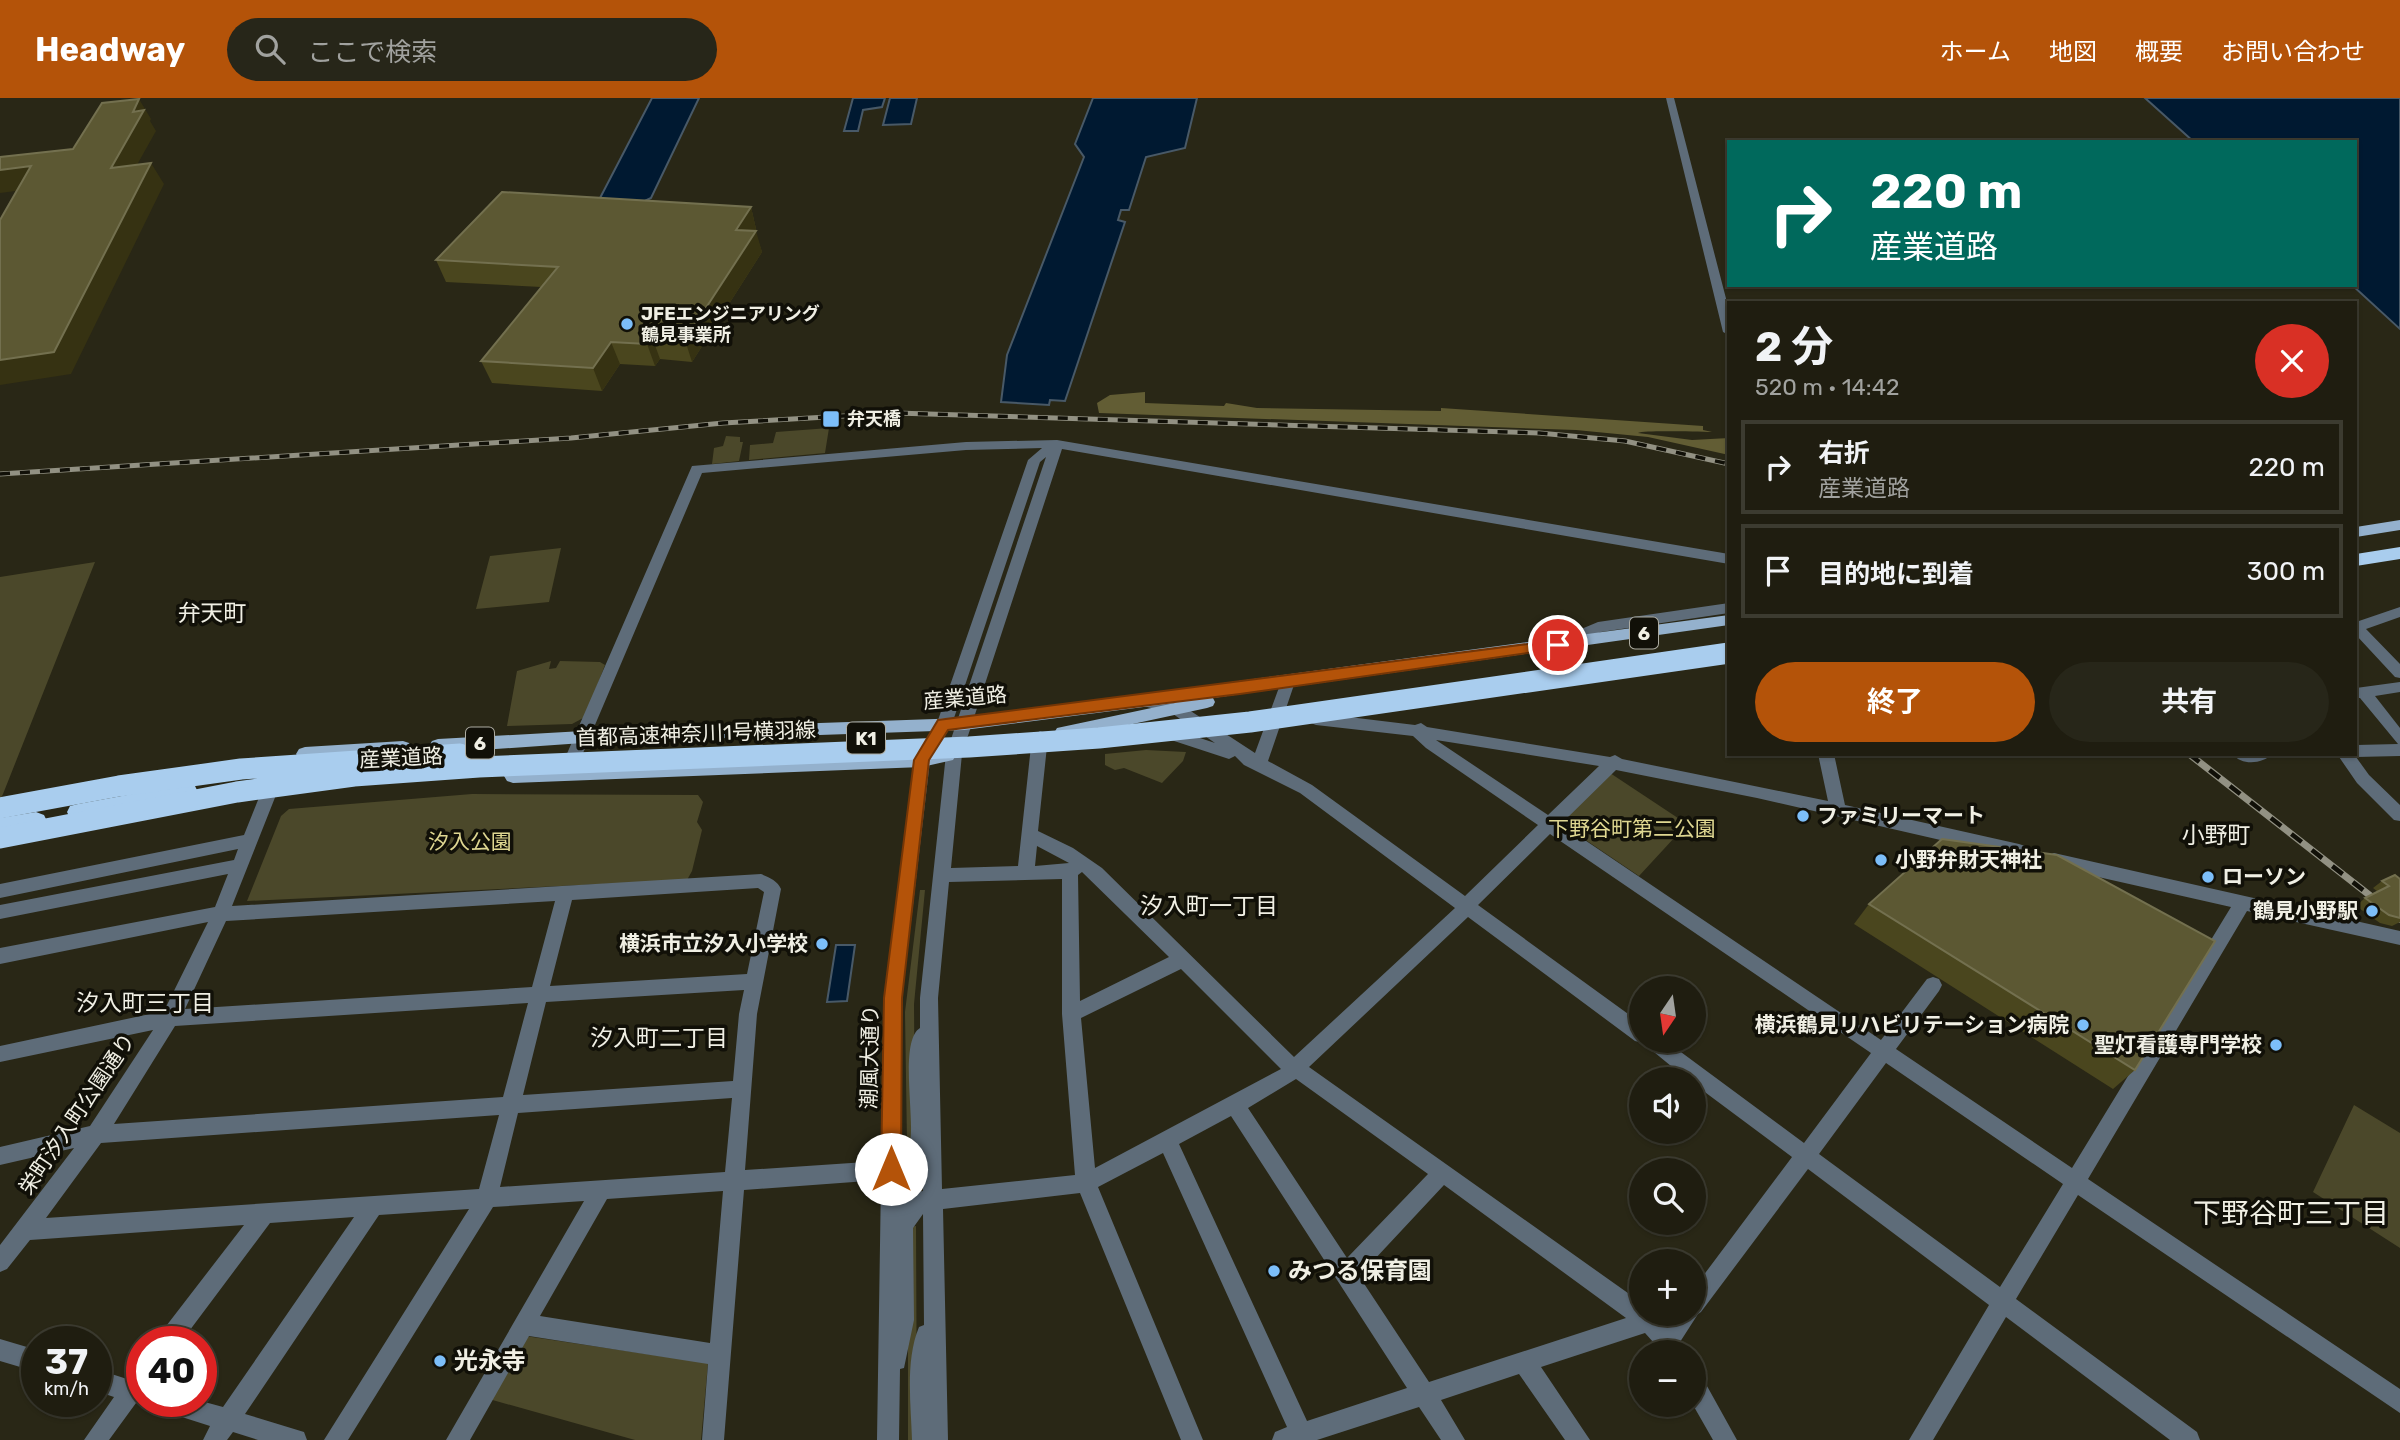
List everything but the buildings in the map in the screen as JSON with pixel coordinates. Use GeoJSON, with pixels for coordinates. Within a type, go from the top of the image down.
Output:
{"type":"FeatureCollection","features":[{"type":"Feature","properties":{"kind":"highway"},"geometry":{"type":"LineString","coordinates":[[2357,548],[2400,541]]}},
{"type":"Feature","properties":{"kind":"highway"},"geometry":{"type":"LineString","coordinates":[[2357,560],[2400,554]]}},
{"type":"Feature","properties":{"kind":"highway","name":"首都高速神奈川1号横羽線"},"geometry":{"type":"LineString","coordinates":[[0,806],[169,778],[304,763],[498,752],[970,733],[1105,724],[1320,699],[1727,640]]}},
{"type":"Feature","properties":{"kind":"highway","name":"首都高速神奈川1号横羽線"},"geometry":{"type":"LineString","coordinates":[[0,838],[237,792],[354,776],[479,767],[969,747],[1111,737],[1262,720],[1727,653]]}},
{"type":"Feature","properties":{"kind":"highway"},"geometry":{"type":"LineString","coordinates":[[0,827],[227,785],[296,779],[381,780]]}},
{"type":"Feature","properties":{"kind":"highway"},"geometry":{"type":"LineString","coordinates":[[0,818],[66,803],[134,781]]}},
{"type":"Feature","properties":{"kind":"main road"},"geometry":{"type":"LineString","coordinates":[[2357,532],[2400,525]]}},
{"type":"Feature","properties":{"kind":"main road","name":"産業道路"},"geometry":{"type":"LineString","coordinates":[[0,806],[290,756],[583,737],[964,724],[1727,620]]}},
{"type":"Feature","properties":{"kind":"main road","name":"産業道路"},"geometry":{"type":"LineString","coordinates":[[0,845],[268,795],[381,780],[922,760],[1178,710],[1264,685]]}},
{"type":"Feature","properties":{"kind":"street"},"geometry":{"type":"LineString","coordinates":[[1670,98],[1727,324]]}},
{"type":"Feature","properties":{"kind":"street"},"geometry":{"type":"LineString","coordinates":[[891,1169],[910,1161],[919,1145],[918,1065],[929,998],[954,754],[1057,444]]}},
{"type":"Feature","properties":{"kind":"street"},"geometry":{"type":"LineString","coordinates":[[566,774],[697,469],[966,446],[1057,444],[1727,559]]}},
{"type":"Feature","properties":{"kind":"street","name":"潮風大通り"},"geometry":{"type":"LineString","coordinates":[[888,1440],[893,998],[922,760],[944,724],[1034,460],[1057,444]]}},
{"type":"Feature","properties":{"kind":"street"},"geometry":{"type":"LineString","coordinates":[[1558,645],[1598,627],[1727,608]]}},
{"type":"Feature","properties":{"kind":"street"},"geometry":{"type":"LineString","coordinates":[[2357,627],[2400,612]]}},
{"type":"Feature","properties":{"kind":"street"},"geometry":{"type":"LineString","coordinates":[[2357,628],[2400,673]]}},
{"type":"Feature","properties":{"kind":"street"},"geometry":{"type":"LineString","coordinates":[[1259,764],[1288,682]]}},
{"type":"Feature","properties":{"kind":"street"},"geometry":{"type":"LineString","coordinates":[[2360,693],[2400,687]]}},
{"type":"Feature","properties":{"kind":"street"},"geometry":{"type":"LineString","coordinates":[[2360,693],[2400,740]]}},
{"type":"Feature","properties":{"kind":"street"},"geometry":{"type":"LineString","coordinates":[[1145,701],[1178,710],[1259,764],[1306,789],[1629,1025]]}},
{"type":"Feature","properties":{"kind":"street"},"geometry":{"type":"LineString","coordinates":[[1276,714],[1421,729],[1615,761],[2400,938]]}},
{"type":"Feature","properties":{"kind":"street"},"geometry":{"type":"LineString","coordinates":[[1102,725],[1151,729],[1202,742],[1259,764]]}},
{"type":"Feature","properties":{"kind":"street"},"geometry":{"type":"LineString","coordinates":[[1421,729],[1421,736],[1431,744],[2400,1402]]}},
{"type":"Feature","properties":{"kind":"street"},"geometry":{"type":"LineString","coordinates":[[1026,873],[1040,737]]}},
{"type":"Feature","properties":{"kind":"street"},"geometry":{"type":"LineString","coordinates":[[2357,751],[2400,750]]}},
{"type":"Feature","properties":{"kind":"street"},"geometry":{"type":"LineString","coordinates":[[1826,756],[1838,811]]}},
{"type":"Feature","properties":{"kind":"street"},"geometry":{"type":"LineString","coordinates":[[2346,756],[2363,779],[2400,815]]}},
{"type":"Feature","properties":{"kind":"street"},"geometry":{"type":"LineString","coordinates":[[889,1205],[1086,1183],[1283,1079],[1354,1016],[1615,761]]}},
{"type":"Feature","properties":{"kind":"street","name":"栄町汐入町公園通り"},"geometry":{"type":"LineString","coordinates":[[0,1262],[95,1134],[170,1018],[220,915],[268,795]]}},
{"type":"Feature","properties":{"kind":"street"},"geometry":{"type":"LineString","coordinates":[[1029,834],[1076,867],[1181,958],[1294,1069],[1312,1078],[1441,1174],[1629,1308]]}},
{"type":"Feature","properties":{"kind":"street"},"geometry":{"type":"LineString","coordinates":[[0,891],[250,841]]}},
{"type":"Feature","properties":{"kind":"street"},"geometry":{"type":"LineString","coordinates":[[0,912],[240,865]]}},
{"type":"Feature","properties":{"kind":"street"},"geometry":{"type":"LineString","coordinates":[[941,876],[1026,873],[1076,867]]}},
{"type":"Feature","properties":{"kind":"street"},"geometry":{"type":"LineString","coordinates":[[1076,867],[1071,1014],[1086,1183],[1192,1440]]}},
{"type":"Feature","properties":{"kind":"street"},"geometry":{"type":"LineString","coordinates":[[0,956],[193,917],[362,904],[761,881],[773,889],[748,1014],[713,1440]]}},
{"type":"Feature","properties":{"kind":"street"},"geometry":{"type":"LineString","coordinates":[[335,1440],[487,1198],[565,894]]}},
{"type":"Feature","properties":{"kind":"street"},"geometry":{"type":"LineString","coordinates":[[1920,1440],[2243,902]]}},
{"type":"Feature","properties":{"kind":"street"},"geometry":{"type":"LineString","coordinates":[[1071,1014],[1173,965],[1181,958]]}},
{"type":"Feature","properties":{"kind":"street"},"geometry":{"type":"LineString","coordinates":[[0,1054],[170,1018],[755,981]]}},
{"type":"Feature","properties":{"kind":"street"},"geometry":{"type":"LineString","coordinates":[[1706,1289],[1933,985]]}},
{"type":"Feature","properties":{"kind":"street"},"geometry":{"type":"LineString","coordinates":[[929,998],[937,1440]]}},
{"type":"Feature","properties":{"kind":"street"},"geometry":{"type":"LineString","coordinates":[[1668,1054],[2189,1440]]}},
{"type":"Feature","properties":{"kind":"street"},"geometry":{"type":"LineString","coordinates":[[0,1156],[95,1134],[742,1089]]}},
{"type":"Feature","properties":{"kind":"street"},"geometry":{"type":"LineString","coordinates":[[1235,1105],[1454,1440]]}},
{"type":"Feature","properties":{"kind":"street"},"geometry":{"type":"LineString","coordinates":[[1167,1140],[1292,1437],[1633,1326]]}},
{"type":"Feature","properties":{"kind":"street"},"geometry":{"type":"LineString","coordinates":[[25,1230],[932,1167]]}},
{"type":"Feature","properties":{"kind":"street"},"geometry":{"type":"LineString","coordinates":[[1346,1275],[1441,1174]]}},
{"type":"Feature","properties":{"kind":"street"},"geometry":{"type":"LineString","coordinates":[[457,1440],[602,1189]]}},
{"type":"Feature","properties":{"kind":"street"},"geometry":{"type":"LineString","coordinates":[[888,1408],[903,1320],[903,1226],[913,1208],[933,1199]]}},
{"type":"Feature","properties":{"kind":"street"},"geometry":{"type":"LineString","coordinates":[[214,1440],[375,1204]]}},
{"type":"Feature","properties":{"kind":"street"},"geometry":{"type":"LineString","coordinates":[[180,1326],[265,1213]]}},
{"type":"Feature","properties":{"kind":"street"},"geometry":{"type":"LineString","coordinates":[[923,1440],[922,1370],[934,1284]]}},
{"type":"Feature","properties":{"kind":"street"},"geometry":{"type":"LineString","coordinates":[[524,1324],[720,1354]]}},
{"type":"Feature","properties":{"kind":"street"},"geometry":{"type":"LineString","coordinates":[[1652,1326],[1665,1340]]}},
{"type":"Feature","properties":{"kind":"street"},"geometry":{"type":"LineString","coordinates":[[0,1350],[21,1357]]}},
{"type":"Feature","properties":{"kind":"street"},"geometry":{"type":"LineString","coordinates":[[1524,1362],[1579,1440]]}},
{"type":"Feature","properties":{"kind":"street"},"geometry":{"type":"LineString","coordinates":[[95,1440],[126,1402]]}},
{"type":"Feature","properties":{"kind":"street"},"geometry":{"type":"LineString","coordinates":[[1706,1406],[1726,1440]]}},
{"type":"Feature","properties":{"kind":"street"},"geometry":{"type":"LineString","coordinates":[[217,1416],[296,1440]]}},
{"type":"Feature","properties":{"kind":"green space"},"geometry":{"type":"Polygon","coordinates":[[[829,428],[825,453],[749,460],[750,445],[773,443],[776,432],[829,428]]]}},
{"type":"Feature","properties":{"kind":"green space"},"geometry":{"type":"Polygon","coordinates":[[[726,436],[740,437],[740,442],[743,442],[739,461],[712,464],[714,448],[723,446],[726,436]]]}},
{"type":"Feature","properties":{"kind":"green space"},"geometry":{"type":"Polygon","coordinates":[[[561,548],[549,602],[476,609],[490,556],[561,548]]]}},
{"type":"Feature","properties":{"kind":"green space"},"geometry":{"type":"Polygon","coordinates":[[[95,562],[3,794],[0,800],[0,577],[95,562]]]}},
{"type":"Feature","properties":{"kind":"green space"},"geometry":{"type":"Polygon","coordinates":[[[551,661],[549,669],[556,668],[560,661],[600,662],[605,665],[585,717],[572,724],[507,726],[517,671],[551,661]]]}},
{"type":"Feature","properties":{"kind":"green space"},"geometry":{"type":"Polygon","coordinates":[[[1146,750],[1186,752],[1183,761],[1162,783],[1124,768],[1115,770],[1105,765],[1105,754],[1146,750]]]}},
{"type":"Feature","properties":{"kind":"green space","name":"下野谷町第二公園"},"geometry":{"type":"Polygon","coordinates":[[[1610,773],[1687,824],[1639,876],[1559,822],[1610,773]]]}},
{"type":"Feature","properties":{"kind":"green space","name":"汐入公園"},"geometry":{"type":"Polygon","coordinates":[[[472,794],[698,795],[703,802],[697,822],[702,830],[692,871],[687,880],[247,901],[281,816],[289,809],[472,794]]]}},
{"type":"Feature","properties":{"kind":"green space"},"geometry":{"type":"Polygon","coordinates":[[[920,890],[925,890],[914,1004],[915,1142],[907,1143],[905,1012],[920,890]]]}},
{"type":"Feature","properties":{"kind":"green space"},"geometry":{"type":"Polygon","coordinates":[[[2354,1105],[2400,1133],[2400,1248],[2313,1192],[2354,1105]]]}},
{"type":"Feature","properties":{"kind":"green space"},"geometry":{"type":"Polygon","coordinates":[[[916,1226],[917,1440],[908,1440],[908,1227],[916,1226]]]}},
{"type":"Feature","properties":{"kind":"green space"},"geometry":{"type":"Polygon","coordinates":[[[525,1336],[708,1363],[701,1440],[635,1440],[489,1399],[525,1336]]]}},
{"type":"Feature","properties":{"kind":"shaded area"},"geometry":{"type":"Polygon","coordinates":[[[1145,392],[1145,403],[1224,406],[1226,403],[1257,408],[1441,411],[1441,408],[1703,426],[1703,430],[1712,432],[1638,433],[1692,440],[1727,438],[1727,455],[1648,437],[1576,430],[1099,413],[1097,403],[1110,395],[1145,392]]]}},
{"type":"Feature","properties":{"kind":"water"},"geometry":{"type":"Polygon","coordinates":[[[652,98],[699,98],[651,198],[628,209],[613,209],[600,198],[652,98]]]}},
{"type":"Feature","properties":{"kind":"water"},"geometry":{"type":"Polygon","coordinates":[[[853,98],[885,98],[882,107],[863,110],[858,131],[844,131],[853,98]]]}},
{"type":"Feature","properties":{"kind":"water"},"geometry":{"type":"Polygon","coordinates":[[[890,98],[917,98],[911,124],[883,125],[890,98]]]}},
{"type":"Feature","properties":{"kind":"water"},"geometry":{"type":"Polygon","coordinates":[[[1093,98],[1197,98],[1185,148],[1146,157],[1129,210],[1121,210],[1118,220],[1125,222],[1065,401],[1050,400],[1049,405],[1001,402],[1007,355],[1084,157],[1075,144],[1093,98]]]}},
{"type":"Feature","properties":{"kind":"water"},"geometry":{"type":"Polygon","coordinates":[[[2145,98],[2400,98],[2400,329],[2354,287],[2357,287],[2357,140],[2192,140],[2145,98]]]}},
{"type":"Feature","properties":{"kind":"water"},"geometry":{"type":"Polygon","coordinates":[[[836,945],[855,945],[847,1001],[827,1002],[836,945]]]}},
{"type":"Feature","properties":{"kind":"railway"},"geometry":{"type":"LineString","coordinates":[[0,474],[571,438],[723,423],[896,413],[1539,433],[1625,441],[1727,464]]}},
{"type":"Feature","properties":{"kind":"railway"},"geometry":{"type":"LineString","coordinates":[[2192,756],[2400,919]]}},
{"type":"Feature","properties":{"kind":"place","name":"JFEエンジニアリング 鶴見事業所"},"geometry":{"type":"Point","coordinates":[627,324]}},
{"type":"Feature","properties":{"kind":"place","name":"弁天橋"},"geometry":{"type":"Point","coordinates":[831,419]}},
{"type":"Feature","properties":{"kind":"place","name":"ファミリーマート"},"geometry":{"type":"Point","coordinates":[1803,816]}},
{"type":"Feature","properties":{"kind":"place","name":"小野弁財天神社"},"geometry":{"type":"Point","coordinates":[1881,860]}},
{"type":"Feature","properties":{"kind":"place","name":"ローソン"},"geometry":{"type":"Point","coordinates":[2208,877]}},
{"type":"Feature","properties":{"kind":"place","name":"鶴見小野駅"},"geometry":{"type":"Point","coordinates":[2372,911]}},
{"type":"Feature","properties":{"kind":"place","name":"横浜市立汐入小学校"},"geometry":{"type":"Point","coordinates":[822,944]}},
{"type":"Feature","properties":{"kind":"place","name":"横浜鶴見リハビリテーション病院"},"geometry":{"type":"Point","coordinates":[2083,1025]}},
{"type":"Feature","properties":{"kind":"place","name":"聖灯看護専門学校"},"geometry":{"type":"Point","coordinates":[2276,1045]}},
{"type":"Feature","properties":{"kind":"place","name":"みつる保育園"},"geometry":{"type":"Point","coordinates":[1274,1271]}},
{"type":"Feature","properties":{"kind":"place","name":"光永寺"},"geometry":{"type":"Point","coordinates":[440,1361]}},
{"type":"Feature","properties":{"kind":"district","name":"弁天町"},"geometry":{"type":"Point","coordinates":[212,613]}},
{"type":"Feature","properties":{"kind":"district","name":"小野町"},"geometry":{"type":"Point","coordinates":[2216,835]}},
{"type":"Feature","properties":{"kind":"district","name":"汐入町一丁目"},"geometry":{"type":"Point","coordinates":[1209,906]}},
{"type":"Feature","properties":{"kind":"district","name":"汐入町三丁目"},"geometry":{"type":"Point","coordinates":[145,1003]}},
{"type":"Feature","properties":{"kind":"district","name":"汐入町二丁目"},"geometry":{"type":"Point","coordinates":[659,1038]}},
{"type":"Feature","properties":{"kind":"district","name":"下野谷町三丁目"},"geometry":{"type":"Point","coordinates":[2291,1213]}},
{"type":"Feature","properties":{"kind":"route"},"geometry":{"type":"LineString","coordinates":[[891,1169],[893,998],[922,760],[944,724],[964,724],[1558,645]]}}]}
